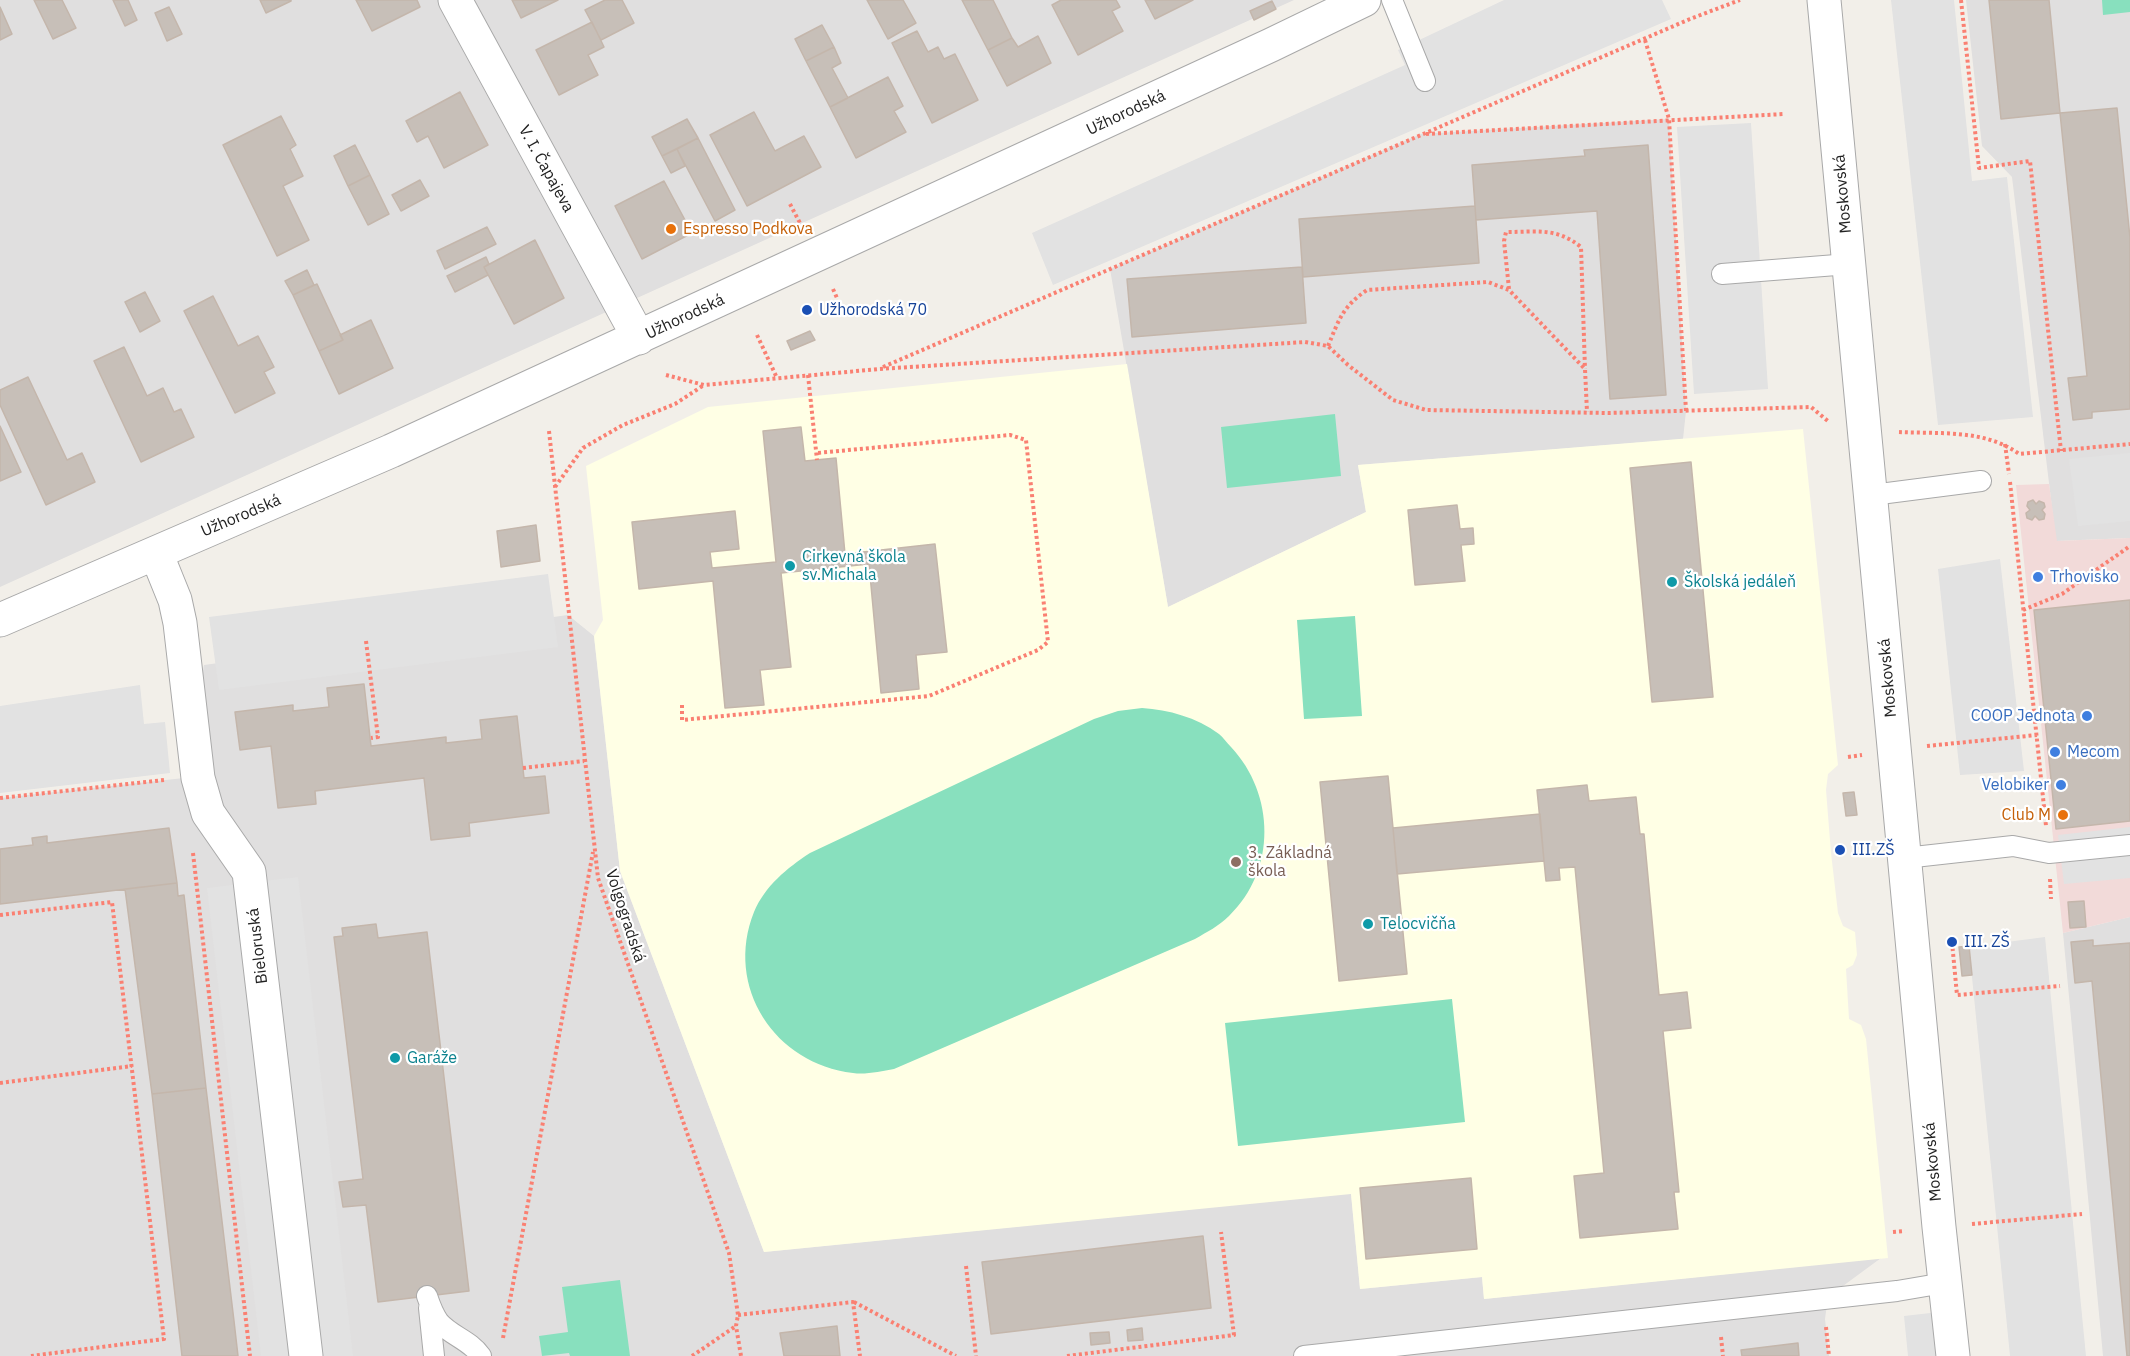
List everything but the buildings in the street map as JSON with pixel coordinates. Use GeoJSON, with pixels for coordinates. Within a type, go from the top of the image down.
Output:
{"type":"FeatureCollection","features":[{"type":"Feature","properties":{"kind":"street","name":"V. I. Čapajeva"},"geometry":{"type":"LineString","coordinates":[[455,0],[639,338]]}},
{"type":"Feature","properties":{"kind":"street","name":"Užhorodská"},"geometry":{"type":"LineString","coordinates":[[0,621],[392,451],[1364,0]]}},
{"type":"Feature","properties":{"kind":"street","name":"Moskovská"},"geometry":{"type":"LineString","coordinates":[[1824,0],[1944,1283],[1953,1356]]}},
{"type":"Feature","properties":{"kind":"street","name":"Bieloruská"},"geometry":{"type":"LineString","coordinates":[[156,553],[175,600],[180,623],[198,778],[208,813],[249,872],[306,1356]]}},
{"type":"Feature","properties":{"kind":"lane"},"geometry":{"type":"LineString","coordinates":[[1392,0],[1425,81]]}},
{"type":"Feature","properties":{"kind":"lane"},"geometry":{"type":"LineString","coordinates":[[1722,274],[1849,264]]}},
{"type":"Feature","properties":{"kind":"lane"},"geometry":{"type":"LineString","coordinates":[[1872,495],[1981,481]]}},
{"type":"Feature","properties":{"kind":"lane"},"geometry":{"type":"LineString","coordinates":[[1905,858],[2013,846],[2049,853],[2130,845]]}},
{"type":"Feature","properties":{"kind":"lane"},"geometry":{"type":"LineString","coordinates":[[1304,1356],[1897,1291],[1944,1283]]}},
{"type":"Feature","properties":{"kind":"lane"},"geometry":{"type":"LineString","coordinates":[[434,1356],[427,1296],[440,1324],[462,1338],[480,1356]]}},
{"type":"Feature","properties":{"kind":"path"},"geometry":{"type":"LineString","coordinates":[[879,369],[1421,134],[1690,19],[1740,0]]}},
{"type":"Feature","properties":{"kind":"path"},"geometry":{"type":"LineString","coordinates":[[1961,0],[1979,168],[2030,161],[2061,451]]}},
{"type":"Feature","properties":{"kind":"path"},"geometry":{"type":"LineString","coordinates":[[1645,40],[1669,119],[1686,411]]}},
{"type":"Feature","properties":{"kind":"path"},"geometry":{"type":"LineString","coordinates":[[1421,134],[1784,114]]}},
{"type":"Feature","properties":{"kind":"path"},"geometry":{"type":"LineString","coordinates":[[790,204],[805,233]]}},
{"type":"Feature","properties":{"kind":"path"},"geometry":{"type":"LineString","coordinates":[[1509,290],[1504,241],[1506,232],[1548,232],[1568,236],[1581,247],[1587,412]]}},
{"type":"Feature","properties":{"kind":"path"},"geometry":{"type":"LineString","coordinates":[[1328,346],[1342,314],[1355,298],[1367,290],[1488,282],[1509,290],[1585,369]]}},
{"type":"Feature","properties":{"kind":"path"},"geometry":{"type":"LineString","coordinates":[[832,289],[837,298]]}},
{"type":"Feature","properties":{"kind":"path"},"geometry":{"type":"LineString","coordinates":[[757,335],[777,378]]}},
{"type":"Feature","properties":{"kind":"path"},"geometry":{"type":"LineString","coordinates":[[666,375],[704,385],[879,369],[1305,342],[1328,346],[1348,365],[1393,400],[1426,410],[1587,412],[1811,407],[1827,421],[1896,432],[1983,437],[2005,444],[2019,454],[2130,444]]}},
{"type":"Feature","properties":{"kind":"path"},"geometry":{"type":"LineString","coordinates":[[808,375],[818,460]]}},
{"type":"Feature","properties":{"kind":"path"},"geometry":{"type":"LineString","coordinates":[[555,488],[583,448],[624,425],[675,404],[704,385]]}},
{"type":"Feature","properties":{"kind":"path","name":"Volgogradská"},"geometry":{"type":"LineString","coordinates":[[549,431],[593,849],[598,878],[729,1253],[741,1356]]}},
{"type":"Feature","properties":{"kind":"path"},"geometry":{"type":"LineString","coordinates":[[682,705],[682,720],[929,696],[1038,650],[1048,642],[1026,440],[1010,435],[816,453]]}},
{"type":"Feature","properties":{"kind":"path"},"geometry":{"type":"LineString","coordinates":[[2005,444],[2049,853],[2051,899]]}},
{"type":"Feature","properties":{"kind":"path"},"geometry":{"type":"LineString","coordinates":[[2023,609],[2062,594],[2130,546]]}},
{"type":"Feature","properties":{"kind":"path"},"geometry":{"type":"LineString","coordinates":[[366,642],[378,737],[370,738]]}},
{"type":"Feature","properties":{"kind":"path"},"geometry":{"type":"LineString","coordinates":[[1917,747],[2037,735]]}},
{"type":"Feature","properties":{"kind":"path"},"geometry":{"type":"LineString","coordinates":[[1848,757],[1866,754]]}},
{"type":"Feature","properties":{"kind":"path"},"geometry":{"type":"LineString","coordinates":[[523,768],[584,761]]}},
{"type":"Feature","properties":{"kind":"path"},"geometry":{"type":"LineString","coordinates":[[0,798],[198,778]]}},
{"type":"Feature","properties":{"kind":"path"},"geometry":{"type":"LineString","coordinates":[[192,849],[250,1356]]}},
{"type":"Feature","properties":{"kind":"path"},"geometry":{"type":"LineString","coordinates":[[502,1344],[593,849]]}},
{"type":"Feature","properties":{"kind":"path"},"geometry":{"type":"LineString","coordinates":[[0,915],[112,902],[164,1339],[31,1356]]}},
{"type":"Feature","properties":{"kind":"path"},"geometry":{"type":"LineString","coordinates":[[1952,942],[1957,995],[2060,986]]}},
{"type":"Feature","properties":{"kind":"path"},"geometry":{"type":"LineString","coordinates":[[0,1083],[132,1066]]}},
{"type":"Feature","properties":{"kind":"path"},"geometry":{"type":"LineString","coordinates":[[1968,1224],[2082,1214]]}},
{"type":"Feature","properties":{"kind":"path"},"geometry":{"type":"LineString","coordinates":[[1067,1356],[1234,1335],[1221,1232]]}},
{"type":"Feature","properties":{"kind":"path"},"geometry":{"type":"LineString","coordinates":[[966,1266],[976,1356]]}},
{"type":"Feature","properties":{"kind":"path"},"geometry":{"type":"LineString","coordinates":[[853,1302],[860,1356]]}},
{"type":"Feature","properties":{"kind":"path"},"geometry":{"type":"LineString","coordinates":[[738,1315],[853,1302],[956,1356]]}},
{"type":"Feature","properties":{"kind":"path"},"geometry":{"type":"LineString","coordinates":[[692,1356],[736,1326]]}},
{"type":"Feature","properties":{"kind":"shaded area"},"geometry":{"type":"Polygon","coordinates":[[[0,0],[1294,0],[0,587],[0,0]]]}},
{"type":"Feature","properties":{"kind":"shaded area"},"geometry":{"type":"Polygon","coordinates":[[[1504,0],[1662,0],[1671,19],[1053,285],[1032,233],[1405,65],[1398,50],[1504,0]]]}},
{"type":"Feature","properties":{"kind":"shaded area"},"geometry":{"type":"Polygon","coordinates":[[[1891,0],[1954,0],[1972,181],[2007,177],[2033,417],[1938,425],[1891,0]]]}},
{"type":"Feature","properties":{"kind":"shaded area"},"geometry":{"type":"Polygon","coordinates":[[[1966,0],[2130,0],[2130,538],[2056,541],[2012,177],[1982,146],[1966,0]]]}},
{"type":"Feature","properties":{"kind":"shaded area"},"geometry":{"type":"Polygon","coordinates":[[[1669,119],[1686,411],[1683,439],[1358,465],[1366,512],[1168,607],[1110,269],[1421,134],[1669,119]]]}},
{"type":"Feature","properties":{"kind":"shaded area"},"geometry":{"type":"Polygon","coordinates":[[[1751,123],[1768,389],[1694,394],[1677,127],[1751,123]]]}},
{"type":"Feature","properties":{"kind":"shaded area","name":"3. Základná škola"},"geometry":{"type":"Polygon","coordinates":[[[1127,364],[1168,607],[1366,512],[1358,465],[1803,429],[1838,765],[1828,774],[1826,790],[1831,853],[1838,913],[1843,926],[1855,932],[1857,955],[1853,965],[1846,969],[1849,1019],[1861,1025],[1866,1039],[1888,1258],[1484,1299],[1482,1277],[1360,1289],[1351,1194],[764,1252],[620,871],[594,636],[603,620],[586,466],[708,407],[1127,364]]]}},
{"type":"Feature","properties":{"kind":"shaded area"},"geometry":{"type":"Polygon","coordinates":[[[2130,453],[2130,521],[2078,526],[2069,459],[2130,453]]]}},
{"type":"Feature","properties":{"kind":"shaded area"},"geometry":{"type":"Polygon","coordinates":[[[2049,484],[2057,541],[2130,538],[2130,917],[2063,933],[2016,485],[2049,484]]]}},
{"type":"Feature","properties":{"kind":"shaded area"},"geometry":{"type":"Polygon","coordinates":[[[2000,559],[2024,771],[1960,775],[1938,569],[2000,559]]]}},
{"type":"Feature","properties":{"kind":"shaded area"},"geometry":{"type":"Polygon","coordinates":[[[548,574],[558,647],[219,690],[209,617],[548,574]]]}},
{"type":"Feature","properties":{"kind":"shaded area"},"geometry":{"type":"Polygon","coordinates":[[[568,615],[594,636],[620,871],[764,1252],[1351,1193],[1360,1289],[1482,1277],[1484,1299],[1881,1258],[1828,1297],[1825,1319],[1829,1356],[0,1356],[0,798],[184,778],[204,665],[568,615]]]}},
{"type":"Feature","properties":{"kind":"shaded area"},"geometry":{"type":"Polygon","coordinates":[[[140,685],[144,724],[165,722],[170,773],[0,793],[0,706],[140,685]]]}},
{"type":"Feature","properties":{"kind":"shaded area"},"geometry":{"type":"Polygon","coordinates":[[[2130,827],[2130,878],[2064,884],[2058,835],[2130,827]]]}},
{"type":"Feature","properties":{"kind":"shaded area"},"geometry":{"type":"Polygon","coordinates":[[[298,877],[353,1356],[261,1356],[207,888],[298,877]]]}},
{"type":"Feature","properties":{"kind":"shaded area"},"geometry":{"type":"Polygon","coordinates":[[[2130,917],[2130,1356],[2103,1356],[2063,933],[2130,917]]]}},
{"type":"Feature","properties":{"kind":"shaded area"},"geometry":{"type":"Polygon","coordinates":[[[2045,937],[2086,1356],[2010,1356],[1969,947],[2045,937]]]}},
{"type":"Feature","properties":{"kind":"shaded area"},"geometry":{"type":"Polygon","coordinates":[[[1948,1311],[1953,1356],[1908,1356],[1904,1316],[1948,1311]]]}},
{"type":"Feature","properties":{"kind":"green space"},"geometry":{"type":"Polygon","coordinates":[[[2102,0],[2130,0],[2130,12],[2103,15],[2102,0]]]}},
{"type":"Feature","properties":{"kind":"green space"},"geometry":{"type":"Polygon","coordinates":[[[1335,414],[1341,476],[1227,488],[1221,427],[1335,414]]]}},
{"type":"Feature","properties":{"kind":"green space"},"geometry":{"type":"Polygon","coordinates":[[[1355,616],[1362,716],[1304,719],[1297,620],[1355,616]]]}},
{"type":"Feature","properties":{"kind":"green space"},"geometry":{"type":"Polygon","coordinates":[[[1142,708],[1182,715],[1219,734],[1246,766],[1256,787],[1262,809],[1264,832],[1262,855],[1256,877],[1245,897],[1225,920],[1195,939],[894,1069],[853,1073],[825,1067],[800,1055],[779,1038],[763,1017],[752,994],[746,968],[746,940],[754,912],[764,894],[785,871],[810,853],[1094,719],[1118,711],[1142,708]]]}},
{"type":"Feature","properties":{"kind":"green space"},"geometry":{"type":"Polygon","coordinates":[[[1452,999],[1465,1122],[1238,1146],[1225,1023],[1452,999]]]}},
{"type":"Feature","properties":{"kind":"green space"},"geometry":{"type":"Polygon","coordinates":[[[620,1280],[630,1356],[570,1356],[569,1353],[542,1356],[539,1336],[568,1332],[562,1287],[620,1280]]]}},
{"type":"Feature","properties":{"kind":"place","name":"Espresso Podkova"},"geometry":{"type":"Point","coordinates":[671,229]}},
{"type":"Feature","properties":{"kind":"place","name":"Užhorodská 70"},"geometry":{"type":"Point","coordinates":[807,310]}},
{"type":"Feature","properties":{"kind":"place","name":"Cirkevná škola sv.Michala"},"geometry":{"type":"Point","coordinates":[790,566]}},
{"type":"Feature","properties":{"kind":"place","name":"Trhovisko"},"geometry":{"type":"Point","coordinates":[2038,577]}},
{"type":"Feature","properties":{"kind":"place","name":"Školská jedáleň"},"geometry":{"type":"Point","coordinates":[1672,582]}},
{"type":"Feature","properties":{"kind":"place","name":"COOP Jednota"},"geometry":{"type":"Point","coordinates":[2087,716]}},
{"type":"Feature","properties":{"kind":"place","name":"Mecom"},"geometry":{"type":"Point","coordinates":[2055,752]}},
{"type":"Feature","properties":{"kind":"place","name":"Velobiker"},"geometry":{"type":"Point","coordinates":[2061,785]}},
{"type":"Feature","properties":{"kind":"place","name":"Club M"},"geometry":{"type":"Point","coordinates":[2063,815]}},
{"type":"Feature","properties":{"kind":"place","name":"III.ZŠ"},"geometry":{"type":"Point","coordinates":[1840,850]}},
{"type":"Feature","properties":{"kind":"place","name":"3. Základná škola"},"geometry":{"type":"Point","coordinates":[1236,862]}},
{"type":"Feature","properties":{"kind":"place","name":"Telocvičňa"},"geometry":{"type":"Point","coordinates":[1368,924]}},
{"type":"Feature","properties":{"kind":"place","name":"III. ZŠ"},"geometry":{"type":"Point","coordinates":[1952,942]}},
{"type":"Feature","properties":{"kind":"place","name":"Garáže"},"geometry":{"type":"Point","coordinates":[395,1058]}}]}
